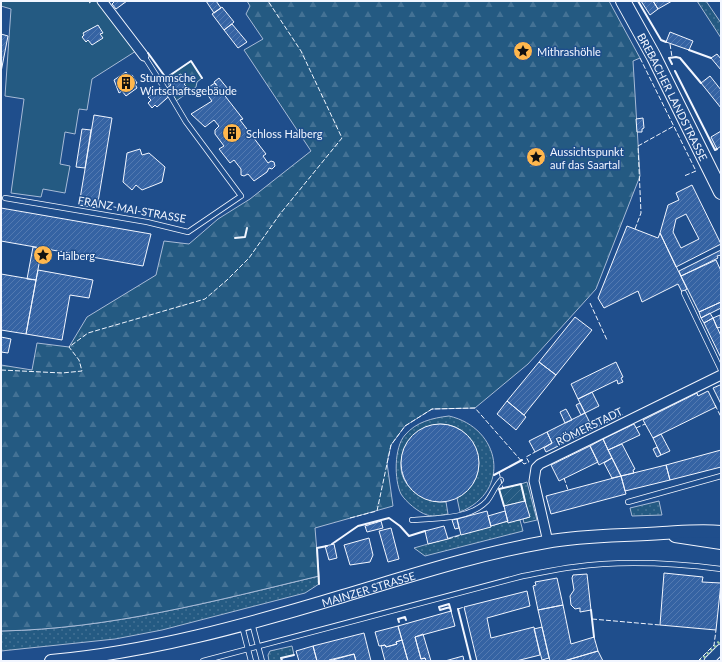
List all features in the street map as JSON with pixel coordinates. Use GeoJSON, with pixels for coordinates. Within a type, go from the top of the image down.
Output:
{"type":"FeatureCollection","features":[{"type":"Feature","properties":{"kind":"main road","name":"BREBACHER LANDSTRASSE"},"geometry":{"type":"LineString","coordinates":[[623,1],[654,57],[721,192]]}},
{"type":"Feature","properties":{"kind":"main road","name":"MAINZER STRASSE"},"geometry":{"type":"LineString","coordinates":[[51,661],[76,660],[146,648],[247,623],[432,569],[548,542],[627,534],[662,534],[689,531],[721,532]]}},
{"type":"Feature","properties":{"kind":"main road","name":"MAINZER STRASSE"},"geometry":{"type":"LineString","coordinates":[[662,534],[721,543]]}},
{"type":"Feature","properties":{"kind":"street"},"geometry":{"type":"LineString","coordinates":[[102,1],[144,56]]}},
{"type":"Feature","properties":{"kind":"street","name":"RÖMERSTADT"},"geometry":{"type":"LineString","coordinates":[[548,542],[534,481],[536,468],[540,464],[721,375]]}},
{"type":"Feature","properties":{"kind":"street"},"geometry":{"type":"LineString","coordinates":[[709,661],[721,649]]}},
{"type":"Feature","properties":{"kind":"lane"},"geometry":{"type":"LineString","coordinates":[[144,56],[165,89]]}},
{"type":"Feature","properties":{"kind":"lane","name":"FRANZ-MAI-STRASSE"},"geometry":{"type":"LineString","coordinates":[[5,198],[147,222],[188,232],[241,196],[186,122],[170,95]]}},
{"type":"Feature","properties":{"kind":"lane"},"geometry":{"type":"LineString","coordinates":[[684,293],[721,370]]}},
{"type":"Feature","properties":{"kind":"lane"},"geometry":{"type":"LineString","coordinates":[[628,502],[721,476]]}},
{"type":"Feature","properties":{"kind":"lane"},"geometry":{"type":"LineString","coordinates":[[412,520],[448,517],[474,510],[487,501],[501,480]]}},
{"type":"Feature","properties":{"kind":"lane"},"geometry":{"type":"LineString","coordinates":[[203,661],[488,585],[561,569],[593,565],[648,563],[721,569]]}},
{"type":"Feature","properties":{"kind":"lane"},"geometry":{"type":"LineString","coordinates":[[247,623],[258,647],[262,661]]}},
{"type":"Feature","properties":{"kind":"lane"},"geometry":{"type":"LineString","coordinates":[[247,623],[250,661]]}},
{"type":"Feature","properties":{"kind":"green space"},"geometry":{"type":"Polygon","coordinates":[[[1,1],[98,1],[136,51],[92,79],[87,110],[79,109],[75,134],[65,132],[60,164],[70,166],[65,193],[43,189],[41,197],[11,193],[24,99],[5,96],[11,9],[1,6],[1,1]]]}},
{"type":"Feature","properties":{"kind":"green space"},"geometry":{"type":"Polygon","coordinates":[[[247,1],[609,1],[640,58],[633,61],[640,176],[596,289],[528,364],[475,408],[432,409],[405,426],[391,445],[387,463],[393,506],[315,528],[319,576],[201,604],[122,619],[82,625],[1,631],[1,365],[32,370],[37,343],[69,347],[87,317],[156,275],[164,241],[189,244],[218,219],[250,199],[311,151],[244,50],[263,39],[246,14],[250,6],[247,1]]]}},
{"type":"Feature","properties":{"kind":"green space"},"geometry":{"type":"Polygon","coordinates":[[[697,1],[706,1],[721,23],[721,38],[697,1]]]}},
{"type":"Feature","properties":{"kind":"green space"},"geometry":{"type":"Polygon","coordinates":[[[191,61],[202,78],[197,82],[196,87],[176,101],[166,78],[191,61]]]}},
{"type":"Feature","properties":{"kind":"green space"},"geometry":{"type":"Polygon","coordinates":[[[449,416],[467,423],[480,433],[489,446],[494,461],[493,476],[488,490],[477,502],[460,512],[457,498],[471,486],[478,472],[478,457],[473,443],[463,432],[450,425],[435,425],[418,432],[408,441],[404,449],[401,472],[404,479],[414,492],[429,500],[446,502],[448,514],[430,516],[416,509],[401,494],[396,472],[397,455],[401,440],[414,427],[431,419],[449,416]]]}},
{"type":"Feature","properties":{"kind":"green space"},"geometry":{"type":"Polygon","coordinates":[[[527,482],[537,520],[524,523],[523,519],[529,517],[521,484],[527,482]]]}},
{"type":"Feature","properties":{"kind":"green space"},"geometry":{"type":"Polygon","coordinates":[[[521,484],[525,501],[504,506],[499,489],[521,484]]]}},
{"type":"Feature","properties":{"kind":"green space"},"geometry":{"type":"Polygon","coordinates":[[[659,501],[662,515],[632,516],[630,508],[659,501]]]}},
{"type":"Feature","properties":{"kind":"green space"},"geometry":{"type":"Polygon","coordinates":[[[520,520],[523,531],[425,556],[414,548],[508,521],[520,520]]]}},
{"type":"Feature","properties":{"kind":"green space"},"geometry":{"type":"Polygon","coordinates":[[[319,576],[319,584],[305,593],[162,630],[115,639],[1,651],[1,631],[82,625],[122,619],[201,604],[319,576]]]}},
{"type":"Feature","properties":{"kind":"green space"},"geometry":{"type":"Polygon","coordinates":[[[292,646],[294,655],[282,658],[282,661],[269,661],[268,655],[270,651],[292,646]]]}},
{"type":"Feature","properties":{"kind":"building"},"geometry":{"type":"Polygon","coordinates":[[[115,1],[127,1],[116,9],[112,4],[115,1]]]}},
{"type":"Feature","properties":{"kind":"building"},"geometry":{"type":"Polygon","coordinates":[[[206,1],[216,1],[221,8],[214,13],[206,1]]]}},
{"type":"Feature","properties":{"kind":"building"},"geometry":{"type":"Polygon","coordinates":[[[641,1],[653,1],[658,9],[650,15],[641,1]]]}},
{"type":"Feature","properties":{"kind":"building"},"geometry":{"type":"Polygon","coordinates":[[[653,1],[672,1],[658,9],[653,1]]]}},
{"type":"Feature","properties":{"kind":"building"},"geometry":{"type":"Polygon","coordinates":[[[222,7],[234,22],[224,30],[212,14],[222,7]]]}},
{"type":"Feature","properties":{"kind":"building"},"geometry":{"type":"Polygon","coordinates":[[[232,24],[247,42],[238,48],[224,30],[232,24]]]}},
{"type":"Feature","properties":{"kind":"building"},"geometry":{"type":"Polygon","coordinates":[[[98,25],[103,33],[100,34],[103,38],[92,45],[88,40],[86,42],[82,37],[84,35],[83,33],[98,25]]]}},
{"type":"Feature","properties":{"kind":"building"},"geometry":{"type":"Polygon","coordinates":[[[670,32],[693,41],[689,50],[666,42],[670,32]]]}},
{"type":"Feature","properties":{"kind":"building"},"geometry":{"type":"Polygon","coordinates":[[[1,34],[8,36],[1,72],[1,34]]]}},
{"type":"Feature","properties":{"kind":"building"},"geometry":{"type":"Polygon","coordinates":[[[717,54],[721,59],[721,70],[711,58],[717,54]]]}},
{"type":"Feature","properties":{"kind":"building","name":"Stummsche Wirtschaftsgebäude"},"geometry":{"type":"Polygon","coordinates":[[[126,72],[129,77],[132,75],[137,83],[135,84],[137,88],[126,96],[122,91],[119,93],[114,80],[126,72]]]}},
{"type":"Feature","properties":{"kind":"building"},"geometry":{"type":"Polygon","coordinates":[[[181,74],[188,81],[184,84],[186,86],[177,93],[175,91],[157,107],[155,105],[152,108],[148,103],[151,100],[148,97],[158,90],[160,93],[171,85],[168,81],[181,74]]]}},
{"type":"Feature","properties":{"kind":"building"},"geometry":{"type":"Polygon","coordinates":[[[710,76],[721,90],[721,108],[701,83],[710,76]]]}},
{"type":"Feature","properties":{"kind":"building"},"geometry":{"type":"Polygon","coordinates":[[[219,78],[228,89],[222,94],[214,82],[219,78]]]}},
{"type":"Feature","properties":{"kind":"building","name":"Schloss Halberg"},"geometry":{"type":"Polygon","coordinates":[[[215,83],[243,119],[240,120],[266,154],[263,156],[268,163],[271,161],[274,162],[275,166],[272,169],[269,168],[267,172],[254,181],[248,174],[244,176],[241,175],[241,169],[234,160],[230,163],[219,149],[224,146],[215,134],[215,130],[219,126],[214,120],[205,127],[191,114],[212,101],[204,90],[215,83]]]}},
{"type":"Feature","properties":{"kind":"building"},"geometry":{"type":"Polygon","coordinates":[[[94,115],[112,118],[97,208],[79,205],[94,115]]]}},
{"type":"Feature","properties":{"kind":"building"},"geometry":{"type":"Polygon","coordinates":[[[643,118],[644,128],[642,129],[642,132],[637,132],[636,119],[643,118]]]}},
{"type":"Feature","properties":{"kind":"building"},"geometry":{"type":"Polygon","coordinates":[[[82,129],[91,130],[85,168],[76,167],[82,129]]]}},
{"type":"Feature","properties":{"kind":"building"},"geometry":{"type":"Polygon","coordinates":[[[721,131],[721,146],[717,149],[711,137],[721,131]]]}},
{"type":"Feature","properties":{"kind":"building"},"geometry":{"type":"Polygon","coordinates":[[[140,149],[142,155],[149,153],[165,167],[162,182],[142,190],[136,185],[132,190],[123,182],[127,153],[140,149]]]}},
{"type":"Feature","properties":{"kind":"building"},"geometry":{"type":"Polygon","coordinates":[[[692,185],[721,244],[676,267],[660,233],[668,205],[679,200],[676,193],[692,185]],[[686,214],[676,219],[673,232],[681,248],[699,239],[686,214]]]}},
{"type":"Feature","properties":{"kind":"building"},"geometry":{"type":"Polygon","coordinates":[[[1,208],[151,234],[143,266],[1,241],[1,208]]]}},
{"type":"Feature","properties":{"kind":"building"},"geometry":{"type":"Polygon","coordinates":[[[627,226],[658,238],[660,233],[687,289],[682,292],[678,284],[642,302],[638,291],[604,308],[598,298],[627,226]]]}},
{"type":"Feature","properties":{"kind":"building"},"geometry":{"type":"Polygon","coordinates":[[[33,247],[42,248],[36,280],[27,279],[33,247]]]}},
{"type":"Feature","properties":{"kind":"building"},"geometry":{"type":"Polygon","coordinates":[[[721,250],[721,255],[717,256],[718,258],[681,276],[679,271],[721,250]]]}},
{"type":"Feature","properties":{"kind":"building"},"geometry":{"type":"Polygon","coordinates":[[[716,260],[721,271],[721,302],[699,312],[681,276],[716,260]]]}},
{"type":"Feature","properties":{"kind":"building"},"geometry":{"type":"Polygon","coordinates":[[[38,270],[93,280],[89,298],[70,295],[62,340],[26,334],[38,270]]]}},
{"type":"Feature","properties":{"kind":"building"},"geometry":{"type":"Polygon","coordinates":[[[1,274],[36,280],[26,334],[1,330],[1,274]]]}},
{"type":"Feature","properties":{"kind":"building"},"geometry":{"type":"Polygon","coordinates":[[[721,302],[721,308],[701,318],[699,312],[721,302]]]}},
{"type":"Feature","properties":{"kind":"building"},"geometry":{"type":"Polygon","coordinates":[[[710,313],[713,318],[704,323],[701,318],[710,313]]]}},
{"type":"Feature","properties":{"kind":"building"},"geometry":{"type":"Polygon","coordinates":[[[720,315],[721,327],[717,328],[713,318],[720,315]]]}},
{"type":"Feature","properties":{"kind":"building"},"geometry":{"type":"Polygon","coordinates":[[[575,317],[592,330],[556,375],[539,362],[575,317]]]}},
{"type":"Feature","properties":{"kind":"building"},"geometry":{"type":"Polygon","coordinates":[[[713,318],[721,336],[721,358],[704,323],[713,318]]]}},
{"type":"Feature","properties":{"kind":"building"},"geometry":{"type":"Polygon","coordinates":[[[1,337],[11,339],[8,353],[1,352],[1,337]]]}},
{"type":"Feature","properties":{"kind":"building"},"geometry":{"type":"Polygon","coordinates":[[[539,362],[556,375],[524,415],[507,401],[539,362]]]}},
{"type":"Feature","properties":{"kind":"building"},"geometry":{"type":"Polygon","coordinates":[[[616,362],[623,377],[621,378],[623,382],[618,384],[617,380],[578,399],[571,384],[616,362]]]}},
{"type":"Feature","properties":{"kind":"building"},"geometry":{"type":"Polygon","coordinates":[[[721,385],[721,404],[713,388],[721,385]]]}},
{"type":"Feature","properties":{"kind":"building"},"geometry":{"type":"Polygon","coordinates":[[[708,391],[716,407],[653,438],[643,420],[697,393],[698,396],[708,391]]]}},
{"type":"Feature","properties":{"kind":"building"},"geometry":{"type":"Polygon","coordinates":[[[592,392],[599,406],[585,413],[578,399],[592,392]]]}},
{"type":"Feature","properties":{"kind":"building"},"geometry":{"type":"Polygon","coordinates":[[[507,401],[526,417],[516,430],[497,414],[507,401]]]}},
{"type":"Feature","properties":{"kind":"building"},"geometry":{"type":"Polygon","coordinates":[[[580,403],[585,413],[581,415],[576,405],[580,403]]]}},
{"type":"Feature","properties":{"kind":"building"},"geometry":{"type":"Polygon","coordinates":[[[566,409],[572,420],[565,423],[560,412],[566,409]]]}},
{"type":"Feature","properties":{"kind":"building"},"geometry":{"type":"Polygon","coordinates":[[[585,413],[593,429],[546,452],[544,448],[552,443],[547,432],[585,413]]]}},
{"type":"Feature","properties":{"kind":"building"},"geometry":{"type":"Polygon","coordinates":[[[440,424],[455,427],[462,431],[472,441],[476,448],[479,463],[476,478],[472,485],[462,495],[455,499],[440,502],[425,499],[418,495],[408,485],[404,478],[401,463],[404,448],[408,441],[418,431],[425,427],[440,424]]]}},
{"type":"Feature","properties":{"kind":"building"},"geometry":{"type":"Polygon","coordinates":[[[634,424],[640,435],[608,450],[603,439],[634,424]]]}},
{"type":"Feature","properties":{"kind":"building"},"geometry":{"type":"Polygon","coordinates":[[[547,432],[552,443],[535,452],[529,441],[547,432]]]}},
{"type":"Feature","properties":{"kind":"building"},"geometry":{"type":"Polygon","coordinates":[[[661,434],[670,451],[661,455],[653,438],[661,434]]]}},
{"type":"Feature","properties":{"kind":"building"},"geometry":{"type":"Polygon","coordinates":[[[603,439],[612,458],[599,465],[590,446],[603,439]]]}},
{"type":"Feature","properties":{"kind":"building"},"geometry":{"type":"Polygon","coordinates":[[[622,444],[635,469],[633,470],[634,473],[621,476],[608,450],[622,444]]]}},
{"type":"Feature","properties":{"kind":"building"},"geometry":{"type":"Polygon","coordinates":[[[590,446],[598,462],[559,481],[551,465],[590,446]]]}},
{"type":"Feature","properties":{"kind":"building"},"geometry":{"type":"Polygon","coordinates":[[[657,447],[661,455],[657,457],[653,449],[657,447]]]}},
{"type":"Feature","properties":{"kind":"building"},"geometry":{"type":"Polygon","coordinates":[[[721,450],[721,467],[670,480],[666,465],[721,450]]]}},
{"type":"Feature","properties":{"kind":"building"},"geometry":{"type":"Polygon","coordinates":[[[612,458],[621,476],[612,478],[604,463],[612,458]]]}},
{"type":"Feature","properties":{"kind":"building"},"geometry":{"type":"Polygon","coordinates":[[[666,465],[670,480],[625,491],[621,476],[666,465]]]}},
{"type":"Feature","properties":{"kind":"building"},"geometry":{"type":"Polygon","coordinates":[[[621,476],[626,494],[551,514],[546,496],[621,476]]]}},
{"type":"Feature","properties":{"kind":"building"},"geometry":{"type":"Polygon","coordinates":[[[525,501],[530,517],[508,523],[504,506],[525,501]]]}},
{"type":"Feature","properties":{"kind":"building"},"geometry":{"type":"Polygon","coordinates":[[[487,511],[491,527],[461,535],[457,519],[487,511]]]}},
{"type":"Feature","properties":{"kind":"building"},"geometry":{"type":"Polygon","coordinates":[[[505,511],[508,521],[491,526],[488,516],[505,511]]]}},
{"type":"Feature","properties":{"kind":"building"},"geometry":{"type":"Polygon","coordinates":[[[457,519],[459,528],[455,529],[452,520],[457,519]]]}},
{"type":"Feature","properties":{"kind":"building"},"geometry":{"type":"Polygon","coordinates":[[[381,521],[383,528],[367,532],[365,526],[381,521]]]}},
{"type":"Feature","properties":{"kind":"building"},"geometry":{"type":"Polygon","coordinates":[[[444,526],[448,539],[428,544],[425,531],[444,526]]]}},
{"type":"Feature","properties":{"kind":"building"},"geometry":{"type":"Polygon","coordinates":[[[391,528],[399,559],[388,562],[379,531],[391,528]]]}},
{"type":"Feature","properties":{"kind":"building"},"geometry":{"type":"Polygon","coordinates":[[[369,538],[373,555],[370,562],[350,565],[344,545],[369,538]]]}},
{"type":"Feature","properties":{"kind":"building"},"geometry":{"type":"Polygon","coordinates":[[[334,544],[337,558],[329,560],[325,546],[334,544]]]}},
{"type":"Feature","properties":{"kind":"building"},"geometry":{"type":"Polygon","coordinates":[[[664,573],[703,577],[702,582],[721,583],[716,630],[660,625],[664,573]]]}},
{"type":"Feature","properties":{"kind":"building"},"geometry":{"type":"Polygon","coordinates":[[[587,574],[591,610],[580,612],[580,608],[575,609],[571,605],[570,596],[574,590],[572,578],[573,575],[587,574]]]}},
{"type":"Feature","properties":{"kind":"building"},"geometry":{"type":"Polygon","coordinates":[[[557,578],[563,605],[538,610],[533,586],[536,585],[535,582],[557,578]]]}},
{"type":"Feature","properties":{"kind":"building"},"geometry":{"type":"Polygon","coordinates":[[[527,591],[530,606],[487,618],[491,638],[534,627],[540,655],[516,661],[477,661],[464,607],[527,591]]]}},
{"type":"Feature","properties":{"kind":"building"},"geometry":{"type":"Polygon","coordinates":[[[563,605],[571,644],[594,637],[598,651],[564,661],[550,661],[538,610],[563,605]]]}},
{"type":"Feature","properties":{"kind":"building"},"geometry":{"type":"Polygon","coordinates":[[[451,611],[455,626],[415,637],[421,659],[425,658],[426,661],[408,661],[398,626],[451,611]]]}},
{"type":"Feature","properties":{"kind":"building"},"geometry":{"type":"Polygon","coordinates":[[[398,626],[402,640],[396,642],[397,644],[386,647],[385,645],[379,646],[375,632],[398,626]]]}},
{"type":"Feature","properties":{"kind":"building"},"geometry":{"type":"Polygon","coordinates":[[[542,627],[549,658],[542,660],[534,629],[542,627]]]}},
{"type":"Feature","properties":{"kind":"building"},"geometry":{"type":"Polygon","coordinates":[[[364,633],[371,661],[356,661],[354,654],[329,661],[317,661],[313,646],[364,633]]]}},
{"type":"Feature","properties":{"kind":"building"},"geometry":{"type":"Polygon","coordinates":[[[423,634],[431,661],[426,661],[425,658],[421,659],[415,637],[423,634]]]}},
{"type":"Feature","properties":{"kind":"building"},"geometry":{"type":"Polygon","coordinates":[[[402,640],[408,661],[385,661],[381,646],[385,645],[386,647],[397,644],[396,642],[402,640]]]}},
{"type":"Feature","properties":{"kind":"building"},"geometry":{"type":"Polygon","coordinates":[[[313,646],[317,661],[299,661],[296,651],[313,646]]]}},
{"type":"Feature","properties":{"kind":"building"},"geometry":{"type":"Polygon","coordinates":[[[598,651],[603,661],[564,661],[598,651]]]}},
{"type":"Feature","properties":{"kind":"building"},"geometry":{"type":"Polygon","coordinates":[[[354,654],[356,661],[329,661],[329,660],[354,654]]]}},
{"type":"Feature","properties":{"kind":"building"},"geometry":{"type":"Polygon","coordinates":[[[463,656],[464,661],[445,661],[463,656]]]}},
{"type":"Feature","properties":{"kind":"hedge"},"geometry":{"type":"LineString","coordinates":[[700,661],[721,640]]}},
{"type":"Feature","properties":{"kind":"fence"},"geometry":{"type":"LineString","coordinates":[[1,370],[62,373],[82,371],[79,360],[69,347],[88,333],[205,299],[249,258],[280,214],[342,138],[301,51],[268,1]]}},
{"type":"Feature","properties":{"kind":"fence"},"geometry":{"type":"LineString","coordinates":[[670,44],[672,57]]}},
{"type":"Feature","properties":{"kind":"fence"},"geometry":{"type":"LineString","coordinates":[[640,58],[696,171],[684,176]]}},
{"type":"Feature","properties":{"kind":"fence"},"geometry":{"type":"LineString","coordinates":[[635,229],[641,213],[638,146],[674,126]]}},
{"type":"Feature","properties":{"kind":"fence"},"geometry":{"type":"LineString","coordinates":[[590,303],[607,340]]}},
{"type":"Feature","properties":{"kind":"fence"},"geometry":{"type":"LineString","coordinates":[[715,405],[721,417]]}},
{"type":"Feature","properties":{"kind":"fence"},"geometry":{"type":"LineString","coordinates":[[350,518],[377,511],[391,445],[405,426],[432,409],[475,408],[524,464],[529,462],[526,457],[535,452]]}},
{"type":"Feature","properties":{"kind":"fence"},"geometry":{"type":"LineString","coordinates":[[593,429],[624,414]]}},
{"type":"Feature","properties":{"kind":"fence"},"geometry":{"type":"LineString","coordinates":[[636,428],[645,424]]}},
{"type":"Feature","properties":{"kind":"fence"},"geometry":{"type":"LineString","coordinates":[[499,472],[503,488]]}},
{"type":"Feature","properties":{"kind":"fence"},"geometry":{"type":"LineString","coordinates":[[564,478],[568,490]]}},
{"type":"Feature","properties":{"kind":"fence"},"geometry":{"type":"LineString","coordinates":[[448,539],[461,535]]}},
{"type":"Feature","properties":{"kind":"fence"},"geometry":{"type":"LineString","coordinates":[[458,609],[464,607]]}},
{"type":"Feature","properties":{"kind":"fence"},"geometry":{"type":"LineString","coordinates":[[592,619],[660,625]]}},
{"type":"Feature","properties":{"kind":"fence"},"geometry":{"type":"LineString","coordinates":[[698,661],[714,645],[716,630]]}},
{"type":"Feature","properties":{"kind":"wall"},"geometry":{"type":"LineString","coordinates":[[638,1],[661,40],[666,42]]}},
{"type":"Feature","properties":{"kind":"wall"},"geometry":{"type":"LineString","coordinates":[[689,50],[711,58]]}},
{"type":"Feature","properties":{"kind":"wall"},"geometry":{"type":"LineString","coordinates":[[148,53],[166,78],[191,61],[202,78]]}},
{"type":"Feature","properties":{"kind":"wall"},"geometry":{"type":"LineString","coordinates":[[672,64],[669,58],[680,58],[701,83]]}},
{"type":"Feature","properties":{"kind":"wall"},"geometry":{"type":"LineString","coordinates":[[675,71],[715,150],[717,149]]}},
{"type":"Feature","properties":{"kind":"wall"},"geometry":{"type":"LineString","coordinates":[[235,238],[245,237],[247,228]]}},
{"type":"Feature","properties":{"kind":"wall"},"geometry":{"type":"LineString","coordinates":[[494,475],[522,460]]}},
{"type":"Feature","properties":{"kind":"wall"},"geometry":{"type":"LineString","coordinates":[[504,506],[499,489],[521,484],[525,501]]}},
{"type":"Feature","properties":{"kind":"wall"},"geometry":{"type":"LineString","coordinates":[[332,544],[358,526],[389,518],[400,526],[409,536],[425,531]]}},
{"type":"Feature","properties":{"kind":"wall"},"geometry":{"type":"LineString","coordinates":[[319,584],[317,548],[327,546]]}},
{"type":"Feature","properties":{"kind":"wall"},"geometry":{"type":"LineString","coordinates":[[440,610],[439,607],[449,604],[451,611]]}},
{"type":"Feature","properties":{"kind":"wall"},"geometry":{"type":"LineString","coordinates":[[440,610],[450,607]]}},
{"type":"Feature","properties":{"kind":"wall"},"geometry":{"type":"LineString","coordinates":[[458,609],[471,661]]}},
{"type":"Feature","properties":{"kind":"wall"},"geometry":{"type":"LineString","coordinates":[[591,610],[594,637]]}},
{"type":"Feature","properties":{"kind":"wall"},"geometry":{"type":"LineString","coordinates":[[399,622],[398,619],[405,617],[406,620]]}},
{"type":"Feature","properties":{"kind":"wall"},"geometry":{"type":"LineString","coordinates":[[282,661],[281,658],[294,655]]}},
{"type":"Feature","properties":{"kind":"place","name":"Mithrashöhle"},"geometry":{"type":"Point","coordinates":[523,51]}},
{"type":"Feature","properties":{"kind":"place","name":"Stummsche Wirtschaftsgebäude"},"geometry":{"type":"Point","coordinates":[126,83]}},
{"type":"Feature","properties":{"kind":"place","name":"Schloss Halberg"},"geometry":{"type":"Point","coordinates":[232,133]}},
{"type":"Feature","properties":{"kind":"place","name":"Aussichtspunkt auf das Saartal"},"geometry":{"type":"Point","coordinates":[536,157]}},
{"type":"Feature","properties":{"kind":"place","name":"Halberg"},"geometry":{"type":"Point","coordinates":[43,255]}}]}
